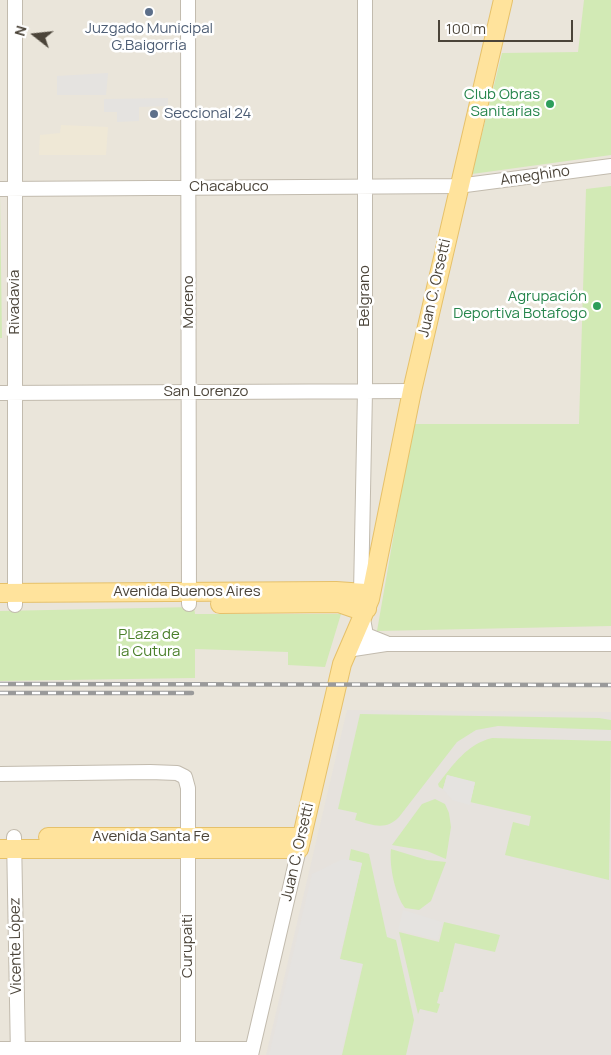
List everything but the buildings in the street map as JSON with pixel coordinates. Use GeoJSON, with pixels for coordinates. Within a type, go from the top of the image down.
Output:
{"type":"FeatureCollection","features":[{"type":"Feature","properties":{"kind":"main road","name":"Juan C. Orsetti"},"geometry":{"type":"LineString","coordinates":[[301,843],[347,650],[374,577],[412,391],[458,186],[503,0]]}},
{"type":"Feature","properties":{"kind":"main road","name":"Avenida Buenos Aires"},"geometry":{"type":"LineString","coordinates":[[7,599],[189,598],[363,605]]}},
{"type":"Feature","properties":{"kind":"main road","name":"Avenida Santa Fe"},"geometry":{"type":"LineString","coordinates":[[7,843],[301,843]]}},
{"type":"Feature","properties":{"kind":"street","name":"Rivadavia"},"geometry":{"type":"LineString","coordinates":[[7,599],[15,393],[15,0]]}},
{"type":"Feature","properties":{"kind":"street","name":"Moreno"},"geometry":{"type":"LineString","coordinates":[[188,0],[189,598]]}},
{"type":"Feature","properties":{"kind":"street","name":"Belgrano"},"geometry":{"type":"LineString","coordinates":[[363,605],[365,0]]}},
{"type":"Feature","properties":{"kind":"street","name":"Ameghino"},"geometry":{"type":"LineString","coordinates":[[458,186],[611,166]]}},
{"type":"Feature","properties":{"kind":"street","name":"Chacabuco"},"geometry":{"type":"LineString","coordinates":[[0,188],[458,186]]}},
{"type":"Feature","properties":{"kind":"street","name":"San Lorenzo"},"geometry":{"type":"LineString","coordinates":[[0,393],[412,391]]}},
{"type":"Feature","properties":{"kind":"street"},"geometry":{"type":"LineString","coordinates":[[363,605],[366,635],[386,644]]}},
{"type":"Feature","properties":{"kind":"street"},"geometry":{"type":"LineString","coordinates":[[347,650],[386,644],[611,644]]}},
{"type":"Feature","properties":{"kind":"street","name":"Curupaiti"},"geometry":{"type":"LineString","coordinates":[[0,774],[177,773],[185,777],[188,788],[188,1052]]}},
{"type":"Feature","properties":{"kind":"street","name":"Vicente López"},"geometry":{"type":"LineString","coordinates":[[7,843],[18,1052]]}},
{"type":"Feature","properties":{"kind":"street","name":"Juan C. Orsetti"},"geometry":{"type":"LineString","coordinates":[[251,1052],[301,843]]}},
{"type":"Feature","properties":{"kind":"street"},"geometry":{"type":"LineString","coordinates":[[0,1049],[18,1052],[251,1052]]}},
{"type":"Feature","properties":{"kind":"shaded area"},"geometry":{"type":"Polygon","coordinates":[[[0,0],[611,0],[611,1055],[0,1055],[0,0]]]}},
{"type":"Feature","properties":{"kind":"shaded area"},"geometry":{"type":"Polygon","coordinates":[[[108,73],[106,95],[57,95],[57,76],[108,73]]]}},
{"type":"Feature","properties":{"kind":"shaded area"},"geometry":{"type":"Polygon","coordinates":[[[168,98],[168,106],[139,107],[139,121],[117,122],[117,112],[104,112],[104,99],[168,98]]]}},
{"type":"Feature","properties":{"kind":"shaded area"},"geometry":{"type":"Polygon","coordinates":[[[61,125],[108,127],[106,155],[39,155],[40,135],[60,133],[61,125]]]}},
{"type":"Feature","properties":{"kind":"shaded area"},"geometry":{"type":"Polygon","coordinates":[[[347,710],[611,712],[611,1055],[266,1055],[347,710]]]}},
{"type":"Feature","properties":{"kind":"shaded area"},"geometry":{"type":"Polygon","coordinates":[[[447,775],[475,782],[470,805],[452,800],[443,789],[447,775]]]}},
{"type":"Feature","properties":{"kind":"shaded area"},"geometry":{"type":"Polygon","coordinates":[[[343,859],[362,863],[339,959],[362,964],[341,1055],[269,1055],[312,874],[343,859]]]}},
{"type":"Feature","properties":{"kind":"shaded area"},"geometry":{"type":"Polygon","coordinates":[[[403,910],[442,922],[438,940],[398,930],[403,910]]]}},
{"type":"Feature","properties":{"kind":"green space","name":"Club Obras Sanitarias"},"geometry":{"type":"Polygon","coordinates":[[[584,0],[611,0],[611,155],[472,174],[502,53],[578,52],[584,0]]]}},
{"type":"Feature","properties":{"kind":"green space","name":"Agrupación Deportiva Botafogo"},"geometry":{"type":"Polygon","coordinates":[[[611,186],[611,626],[377,631],[413,424],[579,424],[586,189],[611,186]]]}},
{"type":"Feature","properties":{"kind":"green space"},"geometry":{"type":"Polygon","coordinates":[[[0,193],[2,338],[0,338],[0,193]]]}},
{"type":"Feature","properties":{"kind":"green space","name":"PLaza de la Cutura"},"geometry":{"type":"Polygon","coordinates":[[[194,607],[195,614],[341,614],[325,667],[288,665],[288,652],[195,649],[195,678],[0,681],[0,611],[194,607]]]}},
{"type":"Feature","properties":{"kind":"green space"},"geometry":{"type":"Polygon","coordinates":[[[360,714],[599,718],[611,720],[611,730],[498,726],[476,730],[457,742],[399,817],[389,824],[378,826],[355,820],[357,813],[338,809],[360,714]]]}},
{"type":"Feature","properties":{"kind":"green space"},"geometry":{"type":"Polygon","coordinates":[[[492,738],[611,741],[609,880],[505,855],[513,822],[529,826],[531,816],[470,802],[475,783],[447,775],[443,789],[439,787],[438,784],[461,756],[475,745],[492,738]]]}},
{"type":"Feature","properties":{"kind":"green space"},"geometry":{"type":"Polygon","coordinates":[[[435,799],[445,804],[449,813],[451,827],[446,859],[427,851],[392,845],[422,804],[435,799]]]}},
{"type":"Feature","properties":{"kind":"green space"},"geometry":{"type":"Polygon","coordinates":[[[351,849],[369,854],[387,937],[396,940],[414,1020],[406,1055],[342,1055],[363,964],[340,959],[362,863],[349,860],[351,849]]]}},
{"type":"Feature","properties":{"kind":"green space"},"geometry":{"type":"Polygon","coordinates":[[[391,849],[427,860],[446,862],[431,901],[419,910],[405,908],[398,896],[391,863],[391,849]]]}},
{"type":"Feature","properties":{"kind":"green space"},"geometry":{"type":"Polygon","coordinates":[[[444,922],[500,935],[495,952],[455,943],[443,992],[440,992],[437,1003],[440,1004],[437,1013],[420,1009],[418,1014],[399,932],[439,942],[444,922]]]}},
{"type":"Feature","properties":{"kind":"railway"},"geometry":{"type":"LineString","coordinates":[[0,684],[611,685]]}},
{"type":"Feature","properties":{"kind":"railway"},"geometry":{"type":"LineString","coordinates":[[0,693],[192,693]]}},
{"type":"Feature","properties":{"kind":"place","name":"Juzgado Municipal G.Baigorria"},"geometry":{"type":"Point","coordinates":[149,12]}},
{"type":"Feature","properties":{"kind":"place","name":"Club Obras Sanitarias"},"geometry":{"type":"Point","coordinates":[550,104]}},
{"type":"Feature","properties":{"kind":"place","name":"Seccional 24"},"geometry":{"type":"Point","coordinates":[154,114]}},
{"type":"Feature","properties":{"kind":"place","name":"Agrupación Deportiva Botafogo"},"geometry":{"type":"Point","coordinates":[597,306]}}]}
